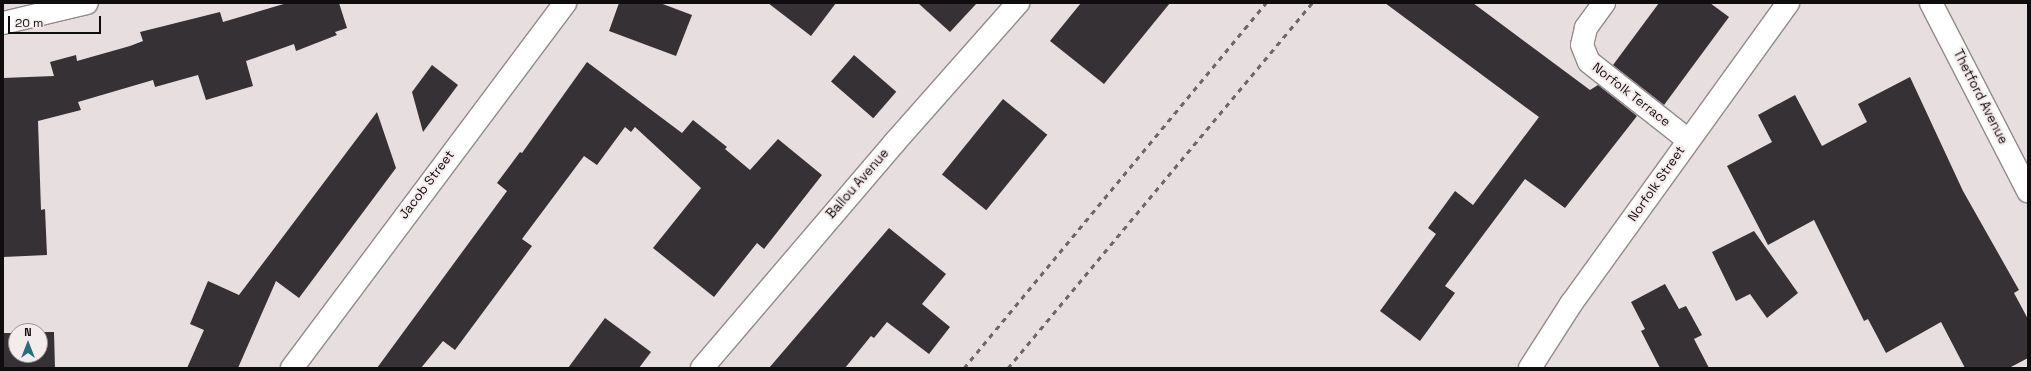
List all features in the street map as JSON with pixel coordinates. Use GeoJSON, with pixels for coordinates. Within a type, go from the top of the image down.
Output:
{"type":"FeatureCollection","features":[{"type":"Feature","properties":{"kind":"street"},"geometry":{"type":"LineString","coordinates":[[3,23],[87,3]]}},
{"type":"Feature","properties":{"kind":"street","name":"Jacob Street"},"geometry":{"type":"LineString","coordinates":[[292,368],[565,3]]}},
{"type":"Feature","properties":{"kind":"street","name":"Ballou Avenue"},"geometry":{"type":"LineString","coordinates":[[702,368],[900,136],[1018,3]]}},
{"type":"Feature","properties":{"kind":"street","name":"Norfolk Terrace"},"geometry":{"type":"LineString","coordinates":[[1604,3],[1586,28],[1582,45],[1589,62],[1688,140]]}},
{"type":"Feature","properties":{"kind":"street","name":"Norfolk Street"},"geometry":{"type":"LineString","coordinates":[[1532,367],[1571,304],[1788,3]]}},
{"type":"Feature","properties":{"kind":"street","name":"Thetford Avenue"},"geometry":{"type":"LineString","coordinates":[[1931,3],[2028,191]]}},
{"type":"Feature","properties":{"kind":"building"},"geometry":{"type":"Polygon","coordinates":[[[287,3],[339,3],[347,28],[335,32],[337,35],[296,51],[294,44],[246,61],[253,86],[206,100],[198,75],[155,87],[153,80],[78,102],[81,110],[38,121],[41,210],[45,209],[47,255],[3,257],[3,78],[54,76],[50,62],[76,55],[77,61],[130,46],[143,41],[140,32],[220,12],[223,22],[287,3]]]}},
{"type":"Feature","properties":{"kind":"building"},"geometry":{"type":"Polygon","coordinates":[[[619,3],[660,3],[692,15],[676,56],[609,31],[619,3]]]}},
{"type":"Feature","properties":{"kind":"building"},"geometry":{"type":"Polygon","coordinates":[[[768,3],[836,3],[811,36],[768,3]]]}},
{"type":"Feature","properties":{"kind":"building"},"geometry":{"type":"Polygon","coordinates":[[[918,3],[977,3],[950,32],[918,3]]]}},
{"type":"Feature","properties":{"kind":"building"},"geometry":{"type":"Polygon","coordinates":[[[1081,3],[1170,3],[1104,84],[1050,41],[1081,3]]]}},
{"type":"Feature","properties":{"kind":"building"},"geometry":{"type":"Polygon","coordinates":[[[1385,3],[1473,3],[1590,90],[1598,85],[1637,116],[1565,208],[1525,179],[1445,286],[1455,293],[1420,341],[1380,311],[1436,234],[1428,228],[1455,191],[1473,205],[1539,117],[1385,3]]]}},
{"type":"Feature","properties":{"kind":"building"},"geometry":{"type":"Polygon","coordinates":[[[1659,3],[1710,3],[1729,17],[1664,105],[1613,65],[1659,3]]]}},
{"type":"Feature","properties":{"kind":"building"},"geometry":{"type":"Polygon","coordinates":[[[854,55],[896,92],[873,118],[831,81],[854,55]]]}},
{"type":"Feature","properties":{"kind":"building"},"geometry":{"type":"Polygon","coordinates":[[[587,62],[682,133],[693,120],[727,147],[725,149],[750,170],[778,139],[822,175],[764,249],[757,243],[714,297],[653,248],[701,188],[635,127],[631,132],[625,127],[597,165],[584,156],[522,239],[532,246],[455,350],[443,341],[421,368],[377,368],[507,191],[497,183],[520,152],[522,153],[587,62]]]}},
{"type":"Feature","properties":{"kind":"building"},"geometry":{"type":"Polygon","coordinates":[[[432,65],[458,85],[423,132],[412,92],[432,65]]]}},
{"type":"Feature","properties":{"kind":"building"},"geometry":{"type":"Polygon","coordinates":[[[1910,77],[1963,191],[2019,290],[2014,293],[2028,319],[2028,358],[2009,368],[1965,368],[1941,322],[1886,353],[1868,319],[1864,321],[1814,220],[1768,245],[1727,166],[1772,142],[1758,115],[1795,95],[1822,146],[1867,122],[1858,104],[1910,77]]]}},
{"type":"Feature","properties":{"kind":"building"},"geometry":{"type":"Polygon","coordinates":[[[1003,99],[1047,135],[986,210],[942,174],[1003,99]]]}},
{"type":"Feature","properties":{"kind":"building"},"geometry":{"type":"Polygon","coordinates":[[[377,112],[396,168],[299,298],[276,281],[238,368],[187,368],[204,330],[190,324],[208,281],[239,295],[377,112]]]}},
{"type":"Feature","properties":{"kind":"building"},"geometry":{"type":"Polygon","coordinates":[[[889,228],[946,274],[922,304],[950,327],[929,354],[887,322],[874,338],[871,336],[845,368],[769,368],[889,228]]]}},
{"type":"Feature","properties":{"kind":"building"},"geometry":{"type":"Polygon","coordinates":[[[1754,231],[1798,293],[1767,318],[1750,294],[1736,301],[1712,252],[1754,231]]]}},
{"type":"Feature","properties":{"kind":"building"},"geometry":{"type":"Polygon","coordinates":[[[1665,284],[1679,309],[1686,306],[1702,335],[1694,339],[1709,368],[1660,368],[1641,331],[1645,329],[1631,302],[1665,284]]]}},
{"type":"Feature","properties":{"kind":"building"},"geometry":{"type":"Polygon","coordinates":[[[605,318],[651,352],[639,368],[568,368],[605,318]]]}},
{"type":"Feature","properties":{"kind":"building"},"geometry":{"type":"Polygon","coordinates":[[[48,332],[54,332],[55,368],[3,368],[3,333],[8,333],[8,363],[48,363],[48,332]]]}},
{"type":"Feature","properties":{"kind":"railway"},"geometry":{"type":"LineString","coordinates":[[964,368],[1266,3]]}},
{"type":"Feature","properties":{"kind":"railway"},"geometry":{"type":"LineString","coordinates":[[1008,368],[1312,3]]}}]}
